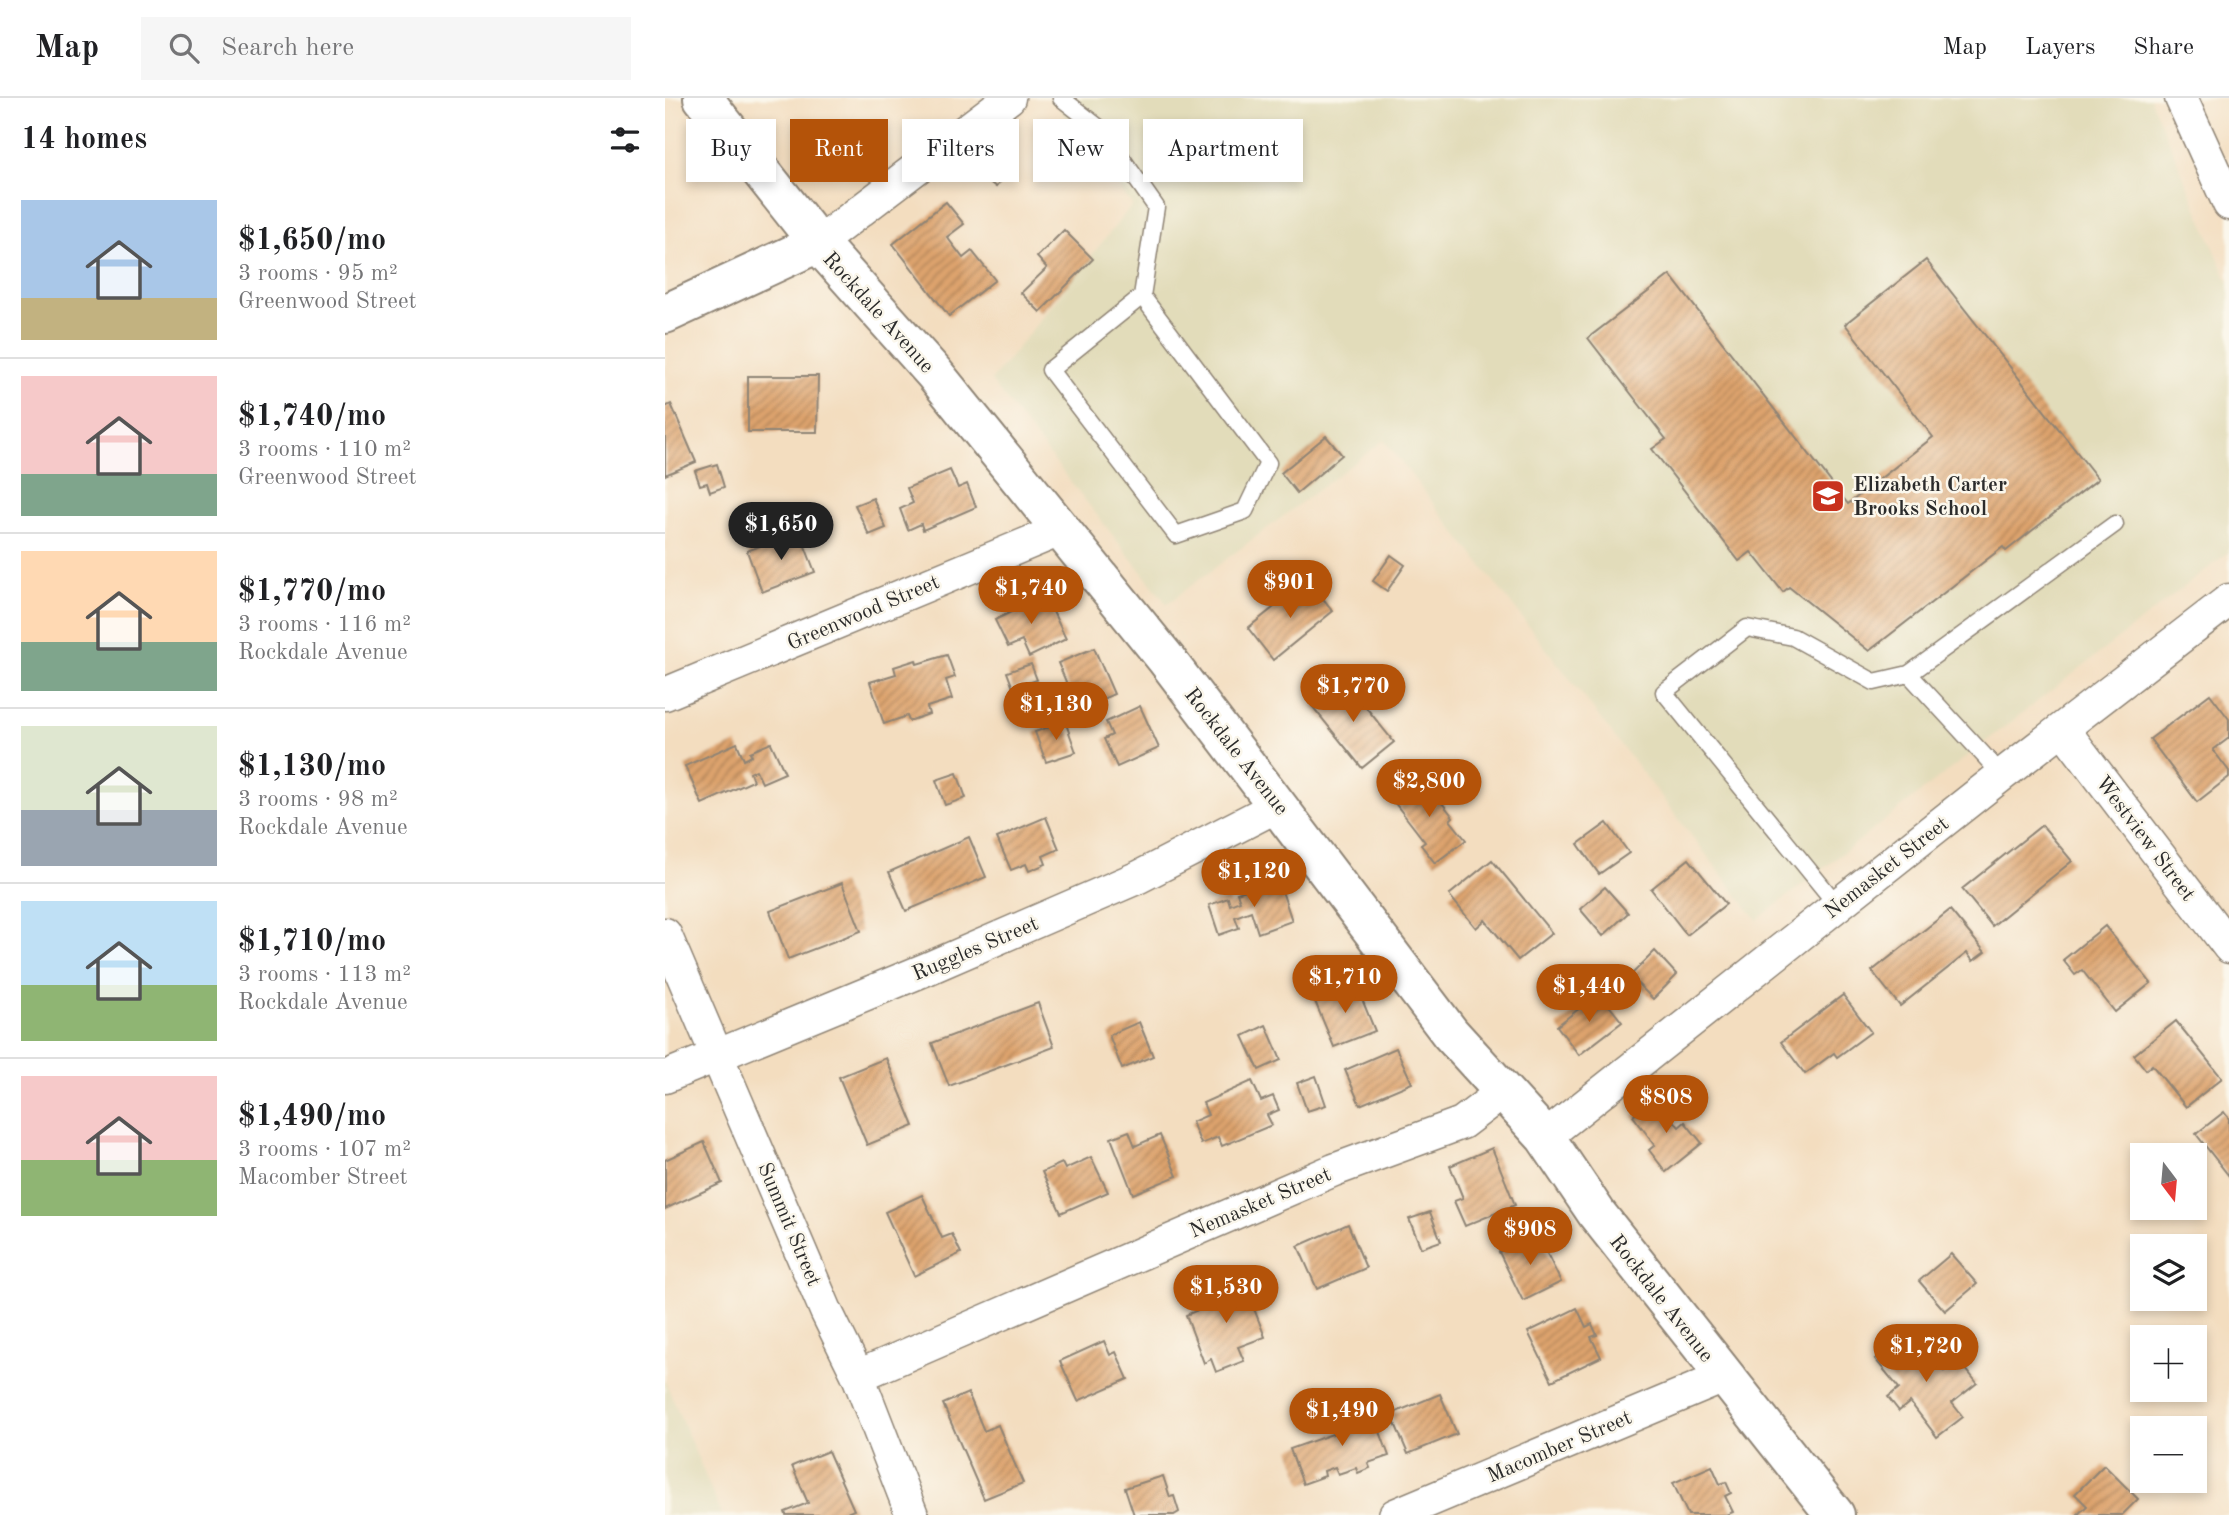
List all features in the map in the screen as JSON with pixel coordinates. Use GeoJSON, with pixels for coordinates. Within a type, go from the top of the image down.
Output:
{"type":"FeatureCollection","features":[{"type":"Feature","properties":{"kind":"main road","name":"Rockdale Avenue"},"geometry":{"type":"LineString","coordinates":[[703,98],[818,243],[934,373],[1166,659],[1450,1033],[1545,1137],[1597,1214],[1835,1515]]}},
{"type":"Feature","properties":{"kind":"main road"},"geometry":{"type":"LineString","coordinates":[[665,314],[818,243]]}},
{"type":"Feature","properties":{"kind":"street"},"geometry":{"type":"LineString","coordinates":[[818,243],[1009,98]]}},
{"type":"Feature","properties":{"kind":"street"},"geometry":{"type":"LineString","coordinates":[[2181,98],[2229,204]]}},
{"type":"Feature","properties":{"kind":"street","name":"Greenwood Street"},"geometry":{"type":"LineString","coordinates":[[665,694],[1060,530]]}},
{"type":"Feature","properties":{"kind":"street","name":"Nemasket Street"},"geometry":{"type":"LineString","coordinates":[[1545,1137],[2002,775],[2229,600]]}},
{"type":"Feature","properties":{"kind":"street","name":"Westview Street"},"geometry":{"type":"LineString","coordinates":[[2063,729],[2229,947]]}},
{"type":"Feature","properties":{"kind":"street","name":"Ruggles Street"},"geometry":{"type":"LineString","coordinates":[[665,1077],[929,968],[1139,877],[1279,805]]}},
{"type":"Feature","properties":{"kind":"street","name":"Summit Street"},"geometry":{"type":"LineString","coordinates":[[665,934],[827,1311],[858,1376],[912,1515]]}},
{"type":"Feature","properties":{"kind":"street","name":"Nemasket Street"},"geometry":{"type":"LineString","coordinates":[[858,1376],[1334,1170],[1462,1123],[1504,1091]]}},
{"type":"Feature","properties":{"kind":"street","name":"Macomber Street"},"geometry":{"type":"LineString","coordinates":[[1395,1515],[1724,1377]]}},
{"type":"Feature","properties":{"kind":"lane"},"geometry":{"type":"LineString","coordinates":[[1061,98],[1102,130],[1156,207],[1142,296],[1050,370],[1176,535],[1245,511],[1268,463],[1142,296]]}},
{"type":"Feature","properties":{"kind":"lane"},"geometry":{"type":"LineString","coordinates":[[1837,905],[1664,692],[1747,628],[1793,637],[1874,682],[1909,674],[2115,524]]}},
{"type":"Feature","properties":{"kind":"lane"},"geometry":{"type":"LineString","coordinates":[[1909,674],[2002,775]]}},
{"type":"Feature","properties":{"kind":"shaded area","name":"Elizabeth Carter Brooks School"},"geometry":{"type":"Polygon","coordinates":[[[1073,98],[2150,98],[2229,283],[2229,552],[1757,920],[1384,440],[1167,604],[991,381],[1132,205],[1115,182],[1129,182],[1129,119],[1067,119],[1059,108],[1073,98]]]}},
{"type":"Feature","properties":{"kind":"shaded area"},"geometry":{"type":"Polygon","coordinates":[[[665,1381],[722,1515],[665,1515],[665,1381]]]}},
{"type":"Feature","properties":{"kind":"building"},"geometry":{"type":"Polygon","coordinates":[[[946,202],[964,224],[947,237],[963,258],[972,251],[995,280],[949,316],[893,244],[946,202]]]}},
{"type":"Feature","properties":{"kind":"building"},"geometry":{"type":"Polygon","coordinates":[[[1064,230],[1093,259],[1040,312],[1021,293],[1047,268],[1037,257],[1064,230]]]}},
{"type":"Feature","properties":{"kind":"building"},"geometry":{"type":"Polygon","coordinates":[[[1926,260],[2098,479],[2006,551],[2003,547],[1869,651],[1789,587],[1783,592],[1751,552],[1739,561],[1652,449],[1666,439],[1588,338],[1670,275],[1848,504],[1933,437],[1845,324],[1926,260]]]}},
{"type":"Feature","properties":{"kind":"building"},"geometry":{"type":"Polygon","coordinates":[[[748,376],[818,376],[817,432],[748,432],[748,376]]]}},
{"type":"Feature","properties":{"kind":"building"},"geometry":{"type":"Polygon","coordinates":[[[671,404],[696,462],[665,475],[665,407],[671,404]]]}},
{"type":"Feature","properties":{"kind":"building"},"geometry":{"type":"Polygon","coordinates":[[[1326,436],[1342,455],[1297,493],[1281,473],[1326,436]]]}},
{"type":"Feature","properties":{"kind":"building"},"geometry":{"type":"Polygon","coordinates":[[[717,464],[724,487],[710,492],[707,483],[700,485],[695,471],[717,464]]]}},
{"type":"Feature","properties":{"kind":"building"},"geometry":{"type":"Polygon","coordinates":[[[950,470],[958,488],[967,484],[976,507],[923,530],[921,524],[908,530],[900,509],[913,503],[907,488],[950,470]]]}},
{"type":"Feature","properties":{"kind":"building"},"geometry":{"type":"Polygon","coordinates":[[[873,498],[886,528],[869,535],[855,505],[873,498]]]}},
{"type":"Feature","properties":{"kind":"building"},"geometry":{"type":"Polygon","coordinates":[[[799,531],[815,572],[762,592],[747,551],[799,531]]]}},
{"type":"Feature","properties":{"kind":"building"},"geometry":{"type":"Polygon","coordinates":[[[1391,555],[1405,565],[1387,591],[1373,581],[1391,555]]]}},
{"type":"Feature","properties":{"kind":"building"},"geometry":{"type":"Polygon","coordinates":[[[1308,580],[1333,611],[1273,660],[1248,628],[1308,580]]]}},
{"type":"Feature","properties":{"kind":"building"},"geometry":{"type":"Polygon","coordinates":[[[1046,597],[1066,639],[1029,657],[1022,641],[1008,647],[995,620],[1011,612],[1008,605],[1021,598],[1025,607],[1046,597]]]}},
{"type":"Feature","properties":{"kind":"building"},"geometry":{"type":"Polygon","coordinates":[[[1094,648],[1114,694],[1078,710],[1058,663],[1094,648]]]}},
{"type":"Feature","properties":{"kind":"building"},"geometry":{"type":"Polygon","coordinates":[[[947,655],[955,677],[946,680],[952,699],[927,707],[929,714],[909,721],[907,716],[884,724],[870,682],[896,674],[894,667],[916,660],[917,664],[947,655]]]}},
{"type":"Feature","properties":{"kind":"building"},"geometry":{"type":"Polygon","coordinates":[[[1031,664],[1037,680],[1013,688],[1007,672],[1031,664]]]}},
{"type":"Feature","properties":{"kind":"building"},"geometry":{"type":"Polygon","coordinates":[[[1344,680],[1394,742],[1362,768],[1312,706],[1344,680]]]}},
{"type":"Feature","properties":{"kind":"building"},"geometry":{"type":"Polygon","coordinates":[[[2210,694],[2229,719],[2229,738],[2213,750],[2229,771],[2229,777],[2197,802],[2150,739],[2210,694]]]}},
{"type":"Feature","properties":{"kind":"building"},"geometry":{"type":"Polygon","coordinates":[[[1140,706],[1159,748],[1117,767],[1104,739],[1112,735],[1106,722],[1140,706]]]}},
{"type":"Feature","properties":{"kind":"building"},"geometry":{"type":"Polygon","coordinates":[[[1065,721],[1076,752],[1046,762],[1035,732],[1065,721]]]}},
{"type":"Feature","properties":{"kind":"building"},"geometry":{"type":"Polygon","coordinates":[[[737,743],[744,760],[752,756],[750,752],[771,743],[785,773],[762,783],[756,770],[750,773],[753,781],[702,804],[685,766],[737,743]]]}},
{"type":"Feature","properties":{"kind":"building"},"geometry":{"type":"Polygon","coordinates":[[[957,773],[966,798],[945,805],[936,780],[957,773]]]}},
{"type":"Feature","properties":{"kind":"building"},"geometry":{"type":"Polygon","coordinates":[[[1420,775],[1453,817],[1450,820],[1466,840],[1435,863],[1421,845],[1425,842],[1391,798],[1420,775]]]}},
{"type":"Feature","properties":{"kind":"building"},"geometry":{"type":"Polygon","coordinates":[[[1046,817],[1059,849],[1043,856],[1046,864],[1029,871],[1026,864],[1011,870],[997,838],[1046,817]]]}},
{"type":"Feature","properties":{"kind":"building"},"geometry":{"type":"Polygon","coordinates":[[[1607,823],[1629,853],[1599,874],[1578,844],[1607,823]]]}},
{"type":"Feature","properties":{"kind":"building"},"geometry":{"type":"Polygon","coordinates":[[[2042,825],[2072,861],[1992,926],[1962,889],[2042,825]]]}},
{"type":"Feature","properties":{"kind":"building"},"geometry":{"type":"Polygon","coordinates":[[[969,837],[986,877],[906,911],[889,872],[969,837]]]}},
{"type":"Feature","properties":{"kind":"building"},"geometry":{"type":"Polygon","coordinates":[[[1689,859],[1726,904],[1687,935],[1651,889],[1689,859]]]}},
{"type":"Feature","properties":{"kind":"building"},"geometry":{"type":"Polygon","coordinates":[[[1492,860],[1552,933],[1518,960],[1485,920],[1476,928],[1449,895],[1492,860]]]}},
{"type":"Feature","properties":{"kind":"building"},"geometry":{"type":"Polygon","coordinates":[[[1278,879],[1292,921],[1258,933],[1251,911],[1235,917],[1239,928],[1219,935],[1209,905],[1228,898],[1230,905],[1240,901],[1237,893],[1278,879]]]}},
{"type":"Feature","properties":{"kind":"building"},"geometry":{"type":"Polygon","coordinates":[[[842,883],[861,931],[788,959],[770,911],[842,883]]]}},
{"type":"Feature","properties":{"kind":"building"},"geometry":{"type":"Polygon","coordinates":[[[1605,887],[1628,913],[1603,936],[1580,909],[1605,887]]]}},
{"type":"Feature","properties":{"kind":"building"},"geometry":{"type":"Polygon","coordinates":[[[1950,910],[1985,952],[1973,961],[1967,953],[1900,1006],[1872,971],[1950,910]]]}},
{"type":"Feature","properties":{"kind":"building"},"geometry":{"type":"Polygon","coordinates":[[[2105,926],[2151,983],[2115,1012],[2082,970],[2075,975],[2063,960],[2105,926]]]}},
{"type":"Feature","properties":{"kind":"building"},"geometry":{"type":"Polygon","coordinates":[[[1655,951],[1677,975],[1653,999],[1630,976],[1655,951]]]}},
{"type":"Feature","properties":{"kind":"building"},"geometry":{"type":"Polygon","coordinates":[[[1355,982],[1375,1031],[1334,1047],[1314,999],[1355,982]]]}},
{"type":"Feature","properties":{"kind":"building"},"geometry":{"type":"Polygon","coordinates":[[[1599,993],[1622,1022],[1579,1055],[1557,1026],[1599,993]]]}},
{"type":"Feature","properties":{"kind":"building"},"geometry":{"type":"Polygon","coordinates":[[[1843,995],[1871,1032],[1837,1057],[1834,1053],[1805,1074],[1781,1042],[1843,995]]]}},
{"type":"Feature","properties":{"kind":"building"},"geometry":{"type":"Polygon","coordinates":[[[1038,1003],[1054,1047],[949,1086],[932,1043],[1038,1003]]]}},
{"type":"Feature","properties":{"kind":"building"},"geometry":{"type":"Polygon","coordinates":[[[2176,1021],[2222,1078],[2186,1107],[2152,1065],[2146,1070],[2134,1055],[2176,1021]]]}},
{"type":"Feature","properties":{"kind":"building"},"geometry":{"type":"Polygon","coordinates":[[[1139,1022],[1153,1056],[1122,1069],[1109,1035],[1139,1022]]]}},
{"type":"Feature","properties":{"kind":"building"},"geometry":{"type":"Polygon","coordinates":[[[1266,1025],[1281,1060],[1259,1070],[1243,1036],[1266,1025]]]}},
{"type":"Feature","properties":{"kind":"building"},"geometry":{"type":"Polygon","coordinates":[[[1396,1048],[1412,1083],[1360,1105],[1345,1070],[1396,1048]]]}},
{"type":"Feature","properties":{"kind":"building"},"geometry":{"type":"Polygon","coordinates":[[[886,1058],[914,1126],[867,1145],[839,1077],[886,1058]]]}},
{"type":"Feature","properties":{"kind":"building"},"geometry":{"type":"Polygon","coordinates":[[[1316,1076],[1326,1105],[1307,1111],[1297,1083],[1316,1076]]]}},
{"type":"Feature","properties":{"kind":"building"},"geometry":{"type":"Polygon","coordinates":[[[1252,1081],[1261,1101],[1273,1096],[1279,1110],[1267,1115],[1272,1125],[1222,1146],[1218,1137],[1201,1144],[1192,1122],[1208,1115],[1203,1103],[1252,1081]]]}},
{"type":"Feature","properties":{"kind":"building"},"geometry":{"type":"Polygon","coordinates":[[[1656,1098],[1679,1127],[1685,1122],[1702,1143],[1666,1172],[1649,1150],[1655,1145],[1633,1116],[1656,1098]]]}},
{"type":"Feature","properties":{"kind":"building"},"geometry":{"type":"Polygon","coordinates":[[[2224,1112],[2229,1119],[2229,1176],[2207,1148],[2207,1143],[2203,1143],[2196,1134],[2224,1112]]]}},
{"type":"Feature","properties":{"kind":"building"},"geometry":{"type":"Polygon","coordinates":[[[1129,1131],[1135,1146],[1160,1135],[1177,1176],[1133,1194],[1111,1138],[1129,1131]]]}},
{"type":"Feature","properties":{"kind":"building"},"geometry":{"type":"Polygon","coordinates":[[[704,1142],[722,1183],[665,1209],[665,1160],[704,1142]]]}},
{"type":"Feature","properties":{"kind":"building"},"geometry":{"type":"Polygon","coordinates":[[[1492,1148],[1515,1205],[1465,1226],[1454,1201],[1463,1198],[1450,1166],[1492,1148]]]}},
{"type":"Feature","properties":{"kind":"building"},"geometry":{"type":"Polygon","coordinates":[[[1091,1157],[1108,1192],[1061,1213],[1042,1172],[1062,1163],[1065,1169],[1091,1157]]]}},
{"type":"Feature","properties":{"kind":"building"},"geometry":{"type":"Polygon","coordinates":[[[922,1195],[942,1238],[952,1234],[961,1253],[914,1276],[885,1212],[922,1195]]]}},
{"type":"Feature","properties":{"kind":"building"},"geometry":{"type":"Polygon","coordinates":[[[1430,1212],[1441,1241],[1421,1248],[1409,1219],[1430,1212]]]}},
{"type":"Feature","properties":{"kind":"building"},"geometry":{"type":"Polygon","coordinates":[[[1348,1224],[1366,1268],[1317,1289],[1298,1246],[1348,1224]]]}},
{"type":"Feature","properties":{"kind":"building"},"geometry":{"type":"Polygon","coordinates":[[[1537,1233],[1561,1282],[1523,1301],[1499,1252],[1537,1233]]]}},
{"type":"Feature","properties":{"kind":"building"},"geometry":{"type":"Polygon","coordinates":[[[1951,1254],[1977,1284],[1945,1311],[1919,1281],[1951,1254]]]}},
{"type":"Feature","properties":{"kind":"building"},"geometry":{"type":"Polygon","coordinates":[[[1242,1278],[1265,1337],[1238,1347],[1244,1361],[1216,1372],[1211,1359],[1204,1363],[1186,1315],[1210,1305],[1205,1292],[1242,1278]]]}},
{"type":"Feature","properties":{"kind":"building"},"geometry":{"type":"Polygon","coordinates":[[[1577,1308],[1586,1327],[1592,1324],[1597,1335],[1591,1337],[1601,1357],[1552,1381],[1528,1332],[1577,1308]]]}},
{"type":"Feature","properties":{"kind":"building"},"geometry":{"type":"Polygon","coordinates":[[[1905,1335],[1917,1351],[1925,1344],[1944,1371],[1958,1359],[1977,1383],[1952,1403],[1963,1417],[1937,1437],[1910,1402],[1899,1411],[1888,1397],[1899,1388],[1875,1359],[1905,1335]]]}},
{"type":"Feature","properties":{"kind":"building"},"geometry":{"type":"Polygon","coordinates":[[[1104,1341],[1110,1355],[1116,1352],[1128,1379],[1078,1401],[1060,1361],[1104,1341]]]}},
{"type":"Feature","properties":{"kind":"building"},"geometry":{"type":"Polygon","coordinates":[[[968,1393],[984,1431],[998,1425],[1023,1483],[984,1499],[943,1404],[968,1393]]]}},
{"type":"Feature","properties":{"kind":"building"},"geometry":{"type":"Polygon","coordinates":[[[1440,1394],[1457,1434],[1408,1454],[1391,1414],[1440,1394]]]}},
{"type":"Feature","properties":{"kind":"building"},"geometry":{"type":"Polygon","coordinates":[[[1360,1408],[1365,1421],[1375,1418],[1389,1456],[1368,1463],[1370,1468],[1358,1473],[1356,1468],[1338,1474],[1335,1467],[1324,1471],[1325,1476],[1303,1484],[1290,1449],[1341,1431],[1335,1417],[1360,1408]]]}},
{"type":"Feature","properties":{"kind":"building"},"geometry":{"type":"Polygon","coordinates":[[[828,1451],[854,1510],[842,1515],[786,1515],[785,1512],[808,1503],[792,1466],[828,1451]]]}},
{"type":"Feature","properties":{"kind":"building"},"geometry":{"type":"Polygon","coordinates":[[[2104,1465],[2138,1499],[2122,1515],[2077,1515],[2087,1506],[2075,1494],[2104,1465]]]}},
{"type":"Feature","properties":{"kind":"building"},"geometry":{"type":"Polygon","coordinates":[[[1712,1466],[1720,1484],[1726,1482],[1731,1493],[1725,1496],[1733,1512],[1726,1515],[1688,1515],[1673,1483],[1712,1466]]]}},
{"type":"Feature","properties":{"kind":"building"},"geometry":{"type":"Polygon","coordinates":[[[1163,1476],[1170,1497],[1174,1496],[1179,1512],[1174,1515],[1134,1515],[1125,1488],[1163,1476]]]}},
{"type":"Feature","properties":{"kind":"place","name":"Elizabeth Carter Brooks School"},"geometry":{"type":"Point","coordinates":[1828,496]}}]}
